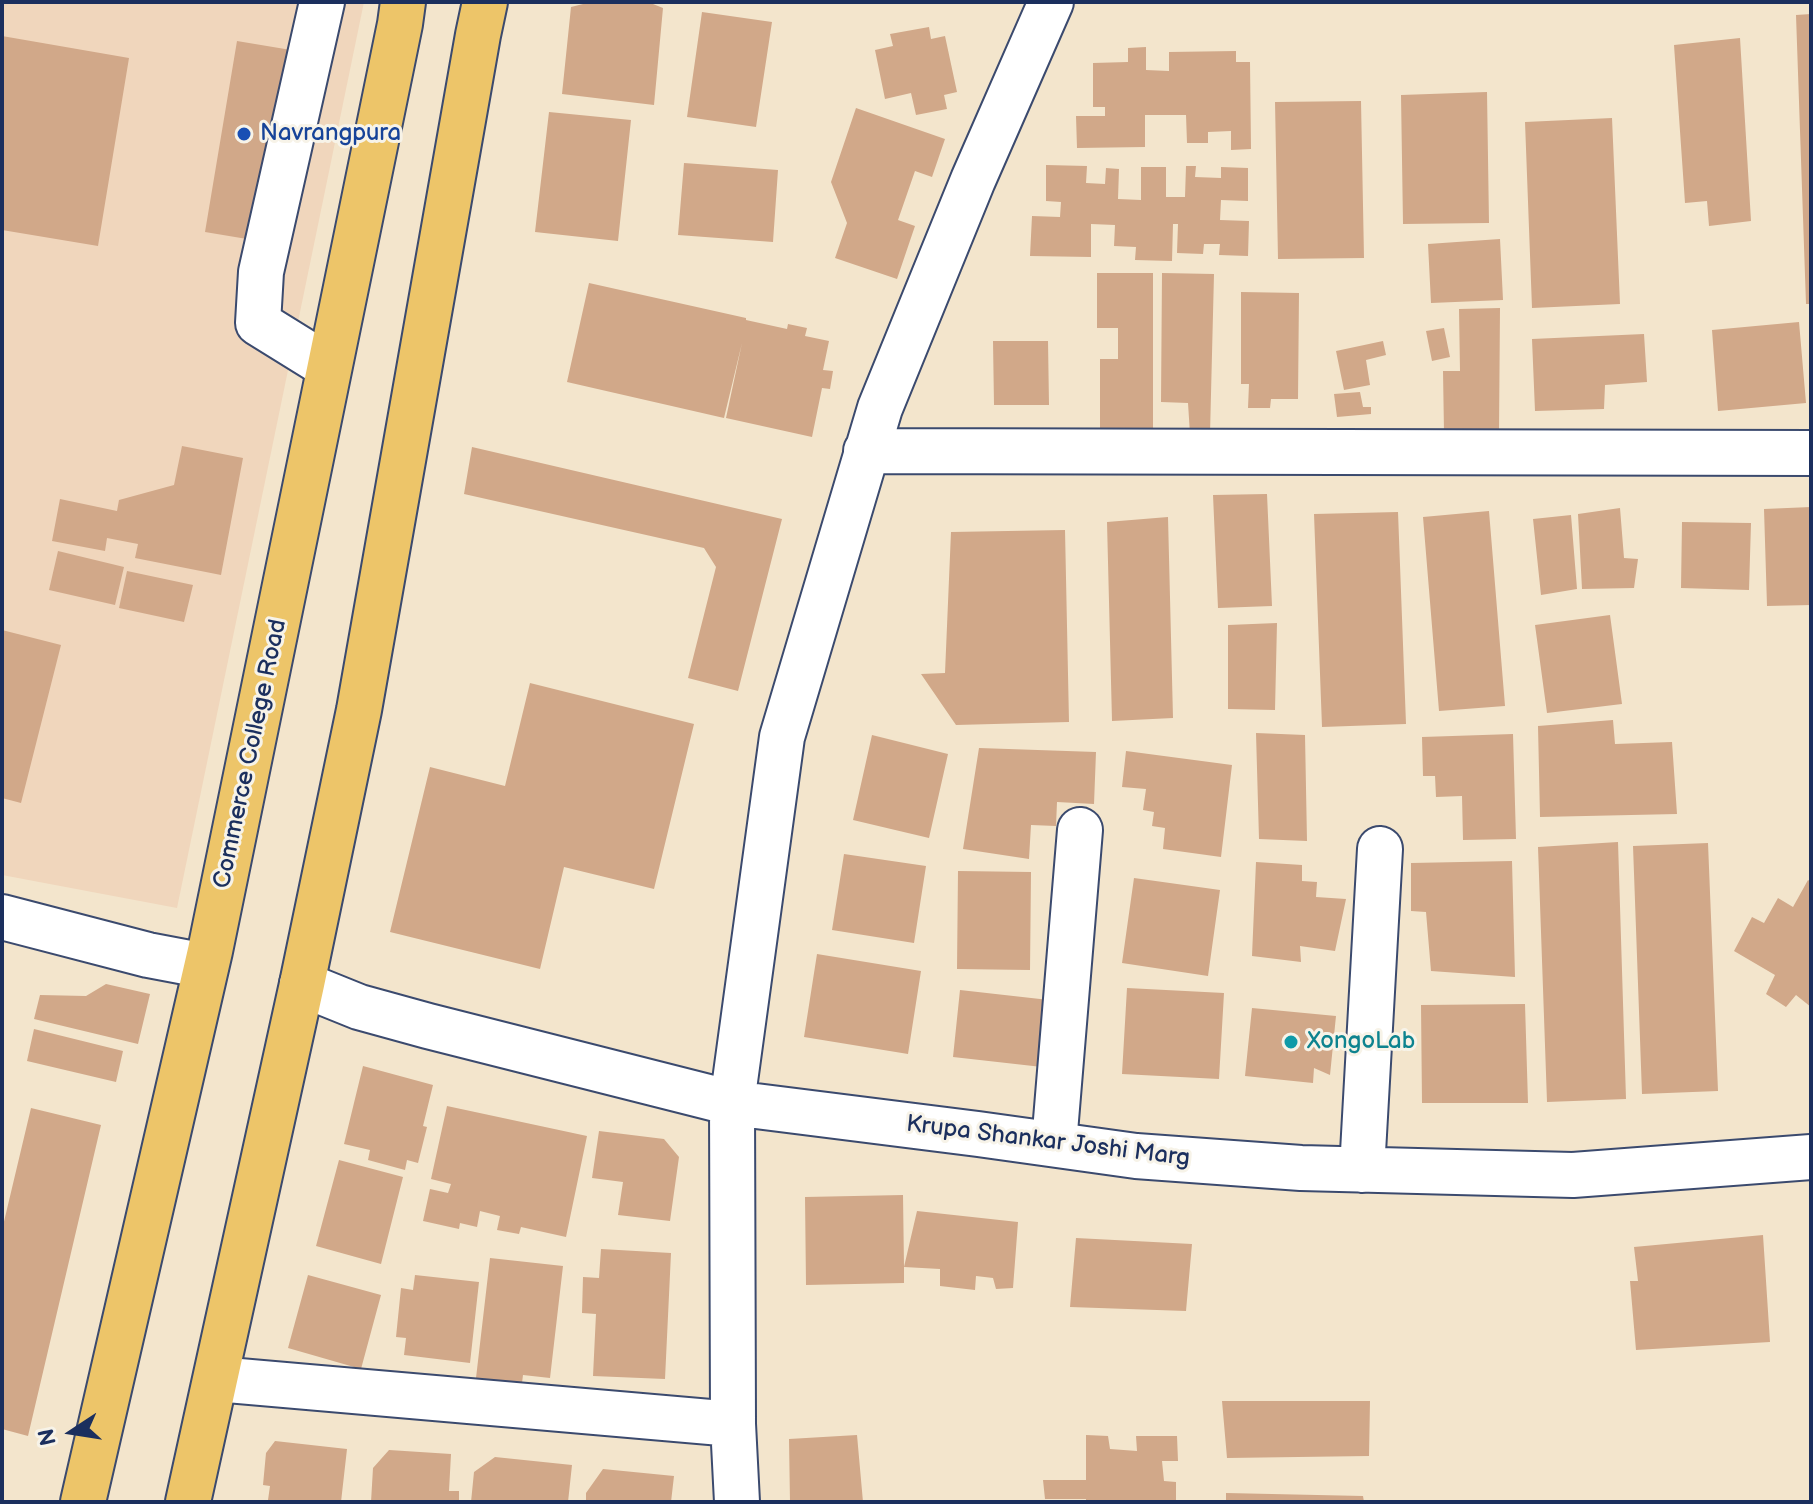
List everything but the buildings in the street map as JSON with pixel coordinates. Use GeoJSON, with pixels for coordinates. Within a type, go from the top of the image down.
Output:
{"type":"FeatureCollection","features":[{"type":"Feature","properties":{"kind":"main road","name":"Commerce College Road"},"geometry":{"type":"LineString","coordinates":[[83,1502],[206,966],[403,2]]}},
{"type":"Feature","properties":{"kind":"main road"},"geometry":{"type":"LineString","coordinates":[[188,1502],[359,710],[485,2]]}},
{"type":"Feature","properties":{"kind":"street"},"geometry":{"type":"LineString","coordinates":[[322,2],[261,272],[258,323],[329,367]]}},
{"type":"Feature","properties":{"kind":"street"},"geometry":{"type":"LineString","coordinates":[[737,1502],[733,1424],[732,1103],[782,737],[880,408],[973,180],[1051,2]]}},
{"type":"Feature","properties":{"kind":"street"},"geometry":{"type":"LineString","coordinates":[[866,451],[1811,453]]}},
{"type":"Feature","properties":{"kind":"street"},"geometry":{"type":"LineString","coordinates":[[1054,1144],[1080,830]]}},
{"type":"Feature","properties":{"kind":"street"},"geometry":{"type":"LineString","coordinates":[[1362,1170],[1380,849]]}},
{"type":"Feature","properties":{"kind":"street"},"geometry":{"type":"LineString","coordinates":[[2,917],[148,955],[206,966]]}},
{"type":"Feature","properties":{"kind":"street","name":"Krupa Shankar Joshi Marg"},"geometry":{"type":"LineString","coordinates":[[302,984],[359,1007],[401,1019],[732,1103],[1164,1158],[1301,1168],[1573,1175],[1811,1157]]}},
{"type":"Feature","properties":{"kind":"street"},"geometry":{"type":"LineString","coordinates":[[216,1379],[733,1424]]}},
{"type":"Feature","properties":{"kind":"shaded area"},"geometry":{"type":"Polygon","coordinates":[[[2,2],[364,2],[177,908],[2,875],[2,2]]]}},
{"type":"Feature","properties":{"kind":"place","name":"Navrangpura"},"geometry":{"type":"Point","coordinates":[244,134]}},
{"type":"Feature","properties":{"kind":"place","name":"XongoLab"},"geometry":{"type":"Point","coordinates":[1291,1042]}}]}
